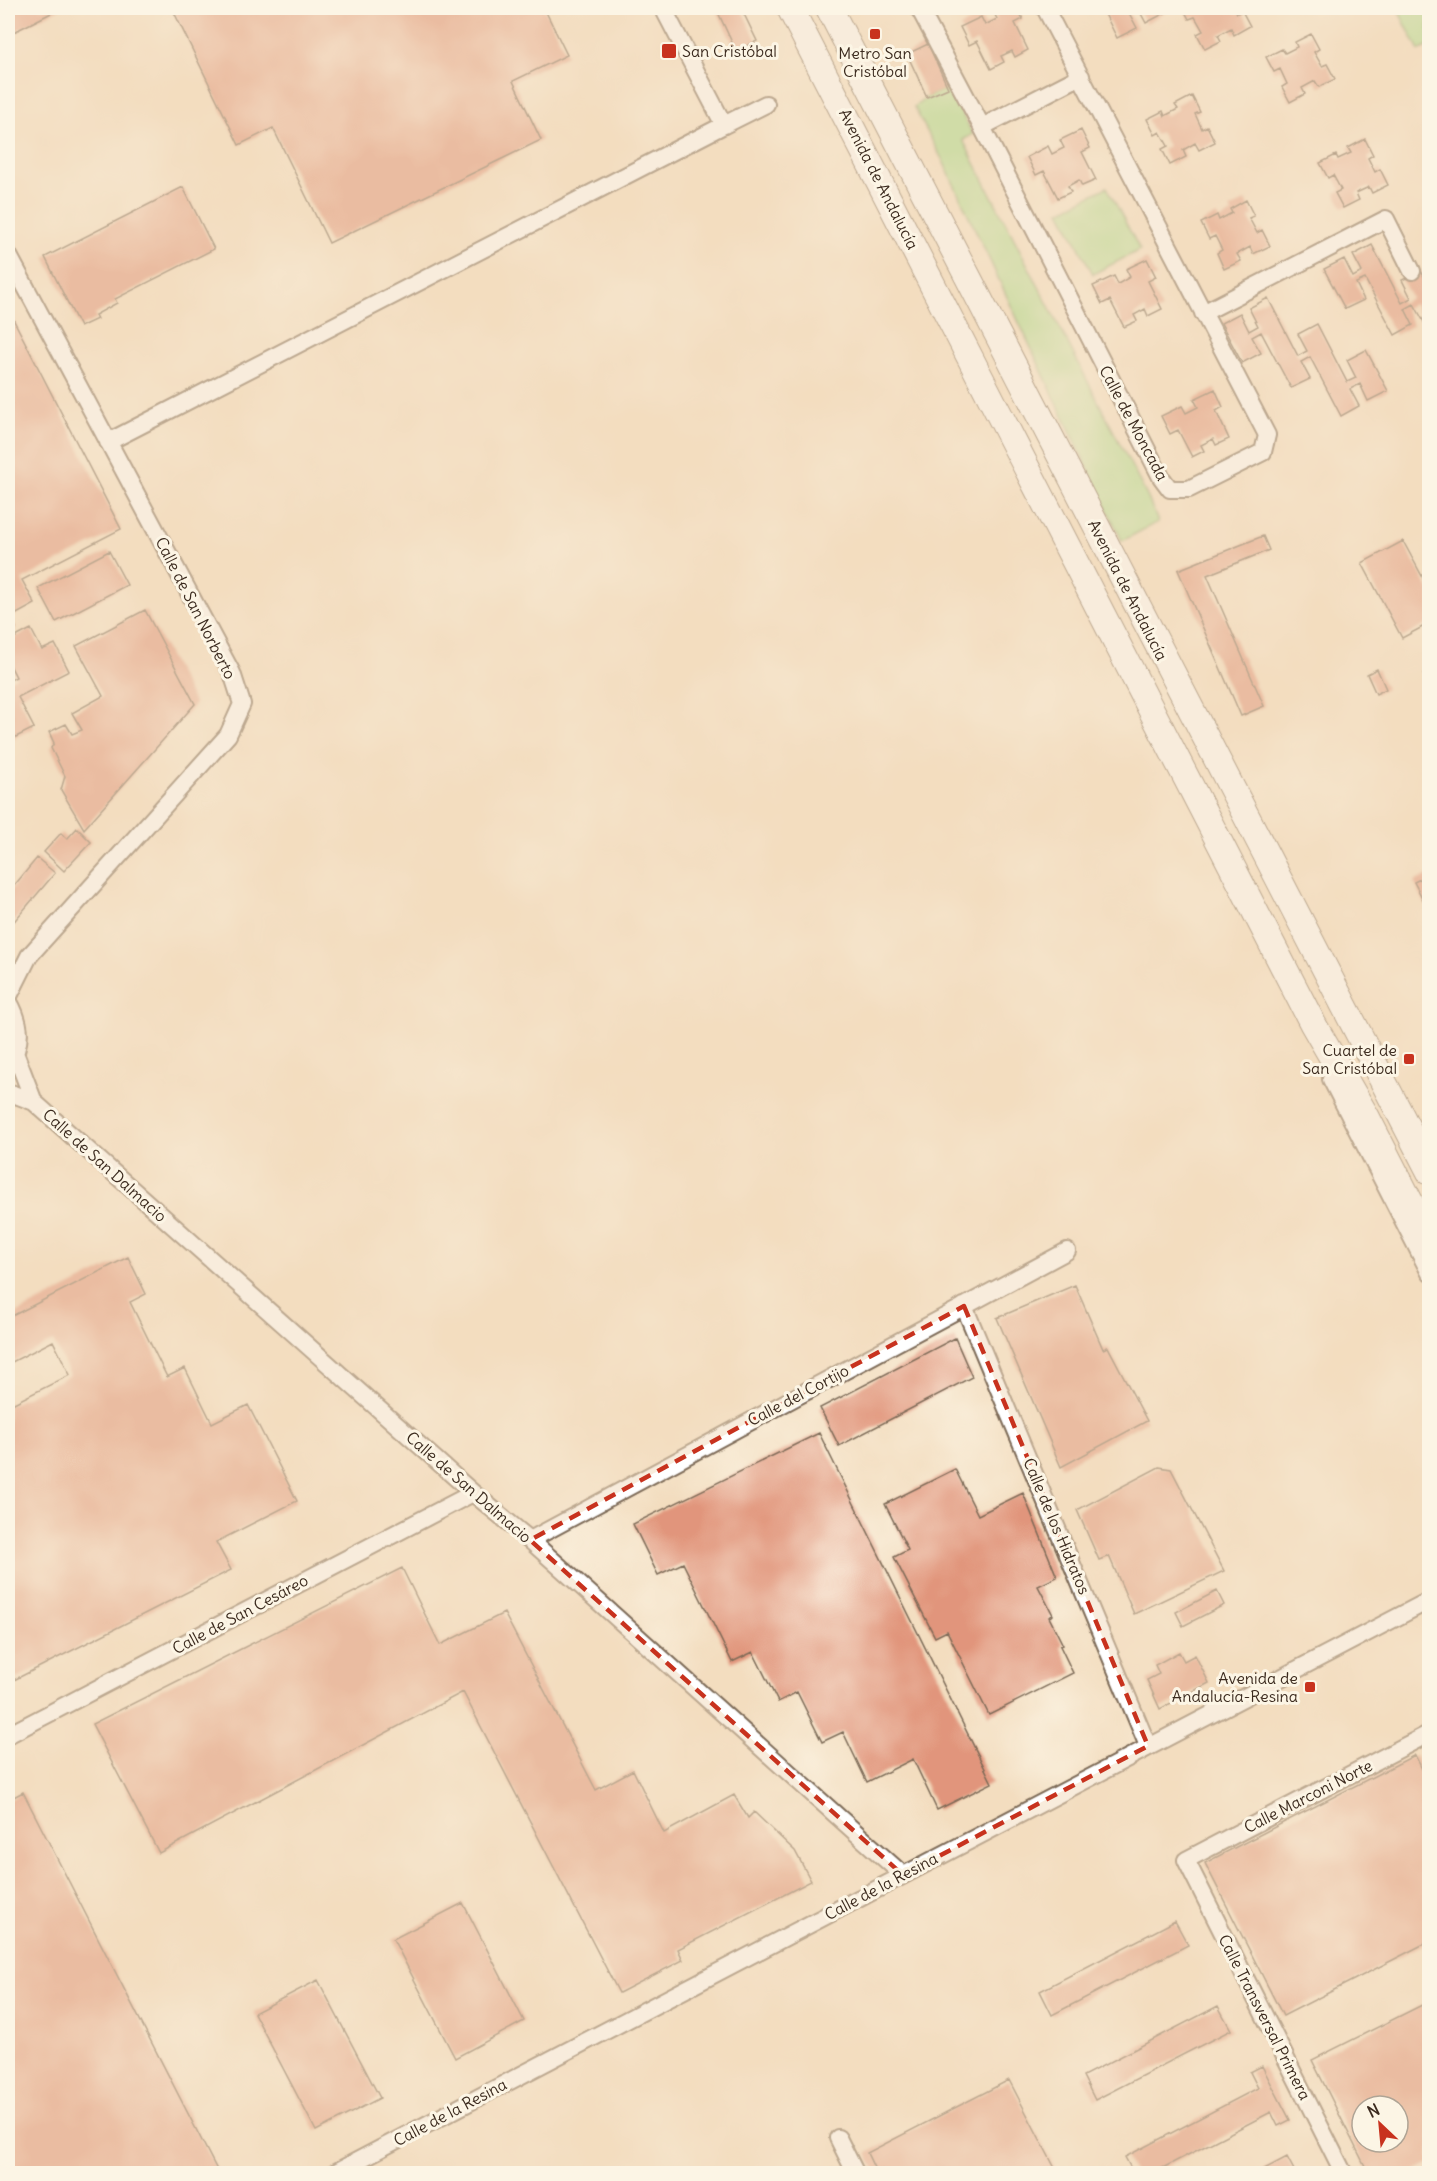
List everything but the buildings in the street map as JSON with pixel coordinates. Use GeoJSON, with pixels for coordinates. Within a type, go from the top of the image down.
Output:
{"type":"FeatureCollection","features":[{"type":"Feature","properties":{"kind":"main road","name":"Avenida de Andalucía"},"geometry":{"type":"LineString","coordinates":[[790,8],[1313,1024],[1366,1116],[1430,1241]]}},
{"type":"Feature","properties":{"kind":"main road","name":"Avenida de Andalucía"},"geometry":{"type":"LineString","coordinates":[[829,8],[1430,1172]]}},
{"type":"Feature","properties":{"kind":"street"},"geometry":{"type":"LineString","coordinates":[[663,8],[724,125]]}},
{"type":"Feature","properties":{"kind":"street","name":"Calle de Moncada"},"geometry":{"type":"LineString","coordinates":[[919,8],[1161,477],[1170,489],[1189,489],[1263,452],[1267,435],[1045,8]]}},
{"type":"Feature","properties":{"kind":"street"},"geometry":{"type":"LineString","coordinates":[[982,127],[1081,76]]}},
{"type":"Feature","properties":{"kind":"street"},"geometry":{"type":"LineString","coordinates":[[108,442],[766,104]]}},
{"type":"Feature","properties":{"kind":"street"},"geometry":{"type":"LineString","coordinates":[[1203,313],[1386,219],[1412,270]]}},
{"type":"Feature","properties":{"kind":"street","name":"Calle de San Norberto"},"geometry":{"type":"LineString","coordinates":[[8,254],[232,673],[242,704],[228,735],[29,956],[8,970]]}},
{"type":"Feature","properties":{"kind":"street","name":"Calle de San Norberto"},"geometry":{"type":"LineString","coordinates":[[8,999],[29,956]]}},
{"type":"Feature","properties":{"kind":"street"},"geometry":{"type":"LineString","coordinates":[[8,999],[19,1025],[19,1040],[12,1061]]}},
{"type":"Feature","properties":{"kind":"street","name":"Avenida de Andalucía"},"geometry":{"type":"LineString","coordinates":[[1313,1024],[1326,1069],[1430,1273]]}},
{"type":"Feature","properties":{"kind":"street","name":"Calle de San Dalmacio"},"geometry":{"type":"LineString","coordinates":[[12,1061],[34,1102],[473,1493],[530,1540],[903,1875]]}},
{"type":"Feature","properties":{"kind":"street","name":"Calle de San Dalmacio"},"geometry":{"type":"LineString","coordinates":[[8,1092],[34,1102]]}},
{"type":"Feature","properties":{"kind":"street","name":"Calle del Cortijo"},"geometry":{"type":"LineString","coordinates":[[530,1540],[1067,1251]]}},
{"type":"Feature","properties":{"kind":"street","name":"Calle de los Hidratos"},"geometry":{"type":"LineString","coordinates":[[964,1306],[1148,1746]]}},
{"type":"Feature","properties":{"kind":"street","name":"Calle de San Cesáreo"},"geometry":{"type":"LineString","coordinates":[[8,1735],[473,1493]]}},
{"type":"Feature","properties":{"kind":"street","name":"Calle de la Resina"},"geometry":{"type":"LineString","coordinates":[[332,2174],[1430,1600]]}},
{"type":"Feature","properties":{"kind":"street","name":"Calle Marconi Norte"},"geometry":{"type":"LineString","coordinates":[[1186,1860],[1430,1733]]}},
{"type":"Feature","properties":{"kind":"street","name":"Calle Transversal Primera"},"geometry":{"type":"LineString","coordinates":[[1186,1860],[1344,2174]]}},
{"type":"Feature","properties":{"kind":"street"},"geometry":{"type":"LineString","coordinates":[[838,2138],[856,2174]]}},
{"type":"Feature","properties":{"kind":"highlighted area"},"geometry":{"type":"Polygon","coordinates":[[[964,1306],[1148,1746],[903,1875],[530,1540],[964,1306]]]}},
{"type":"Feature","properties":{"kind":"green space"},"geometry":{"type":"Polygon","coordinates":[[[1397,8],[1429,8],[1429,46],[1419,51],[1397,8]]]}},
{"type":"Feature","properties":{"kind":"green space"},"geometry":{"type":"Polygon","coordinates":[[[948,88],[973,134],[963,140],[1148,498],[1158,522],[1122,541],[942,159],[914,107],[927,97],[948,88]]]}},
{"type":"Feature","properties":{"kind":"green space"},"geometry":{"type":"Polygon","coordinates":[[[1107,187],[1140,250],[1093,274],[1060,211],[1107,187]]]}},
{"type":"Feature","properties":{"kind":"place","name":"Metro San Cristóbal"},"geometry":{"type":"Point","coordinates":[875,34]}},
{"type":"Feature","properties":{"kind":"place","name":"San Cristóbal"},"geometry":{"type":"Point","coordinates":[669,51]}},
{"type":"Feature","properties":{"kind":"place","name":"Cuartel de San Cristóbal"},"geometry":{"type":"Point","coordinates":[1409,1059]}},
{"type":"Feature","properties":{"kind":"place","name":"Avenida de Andalucía-Resina"},"geometry":{"type":"Point","coordinates":[1310,1687]}}]}
